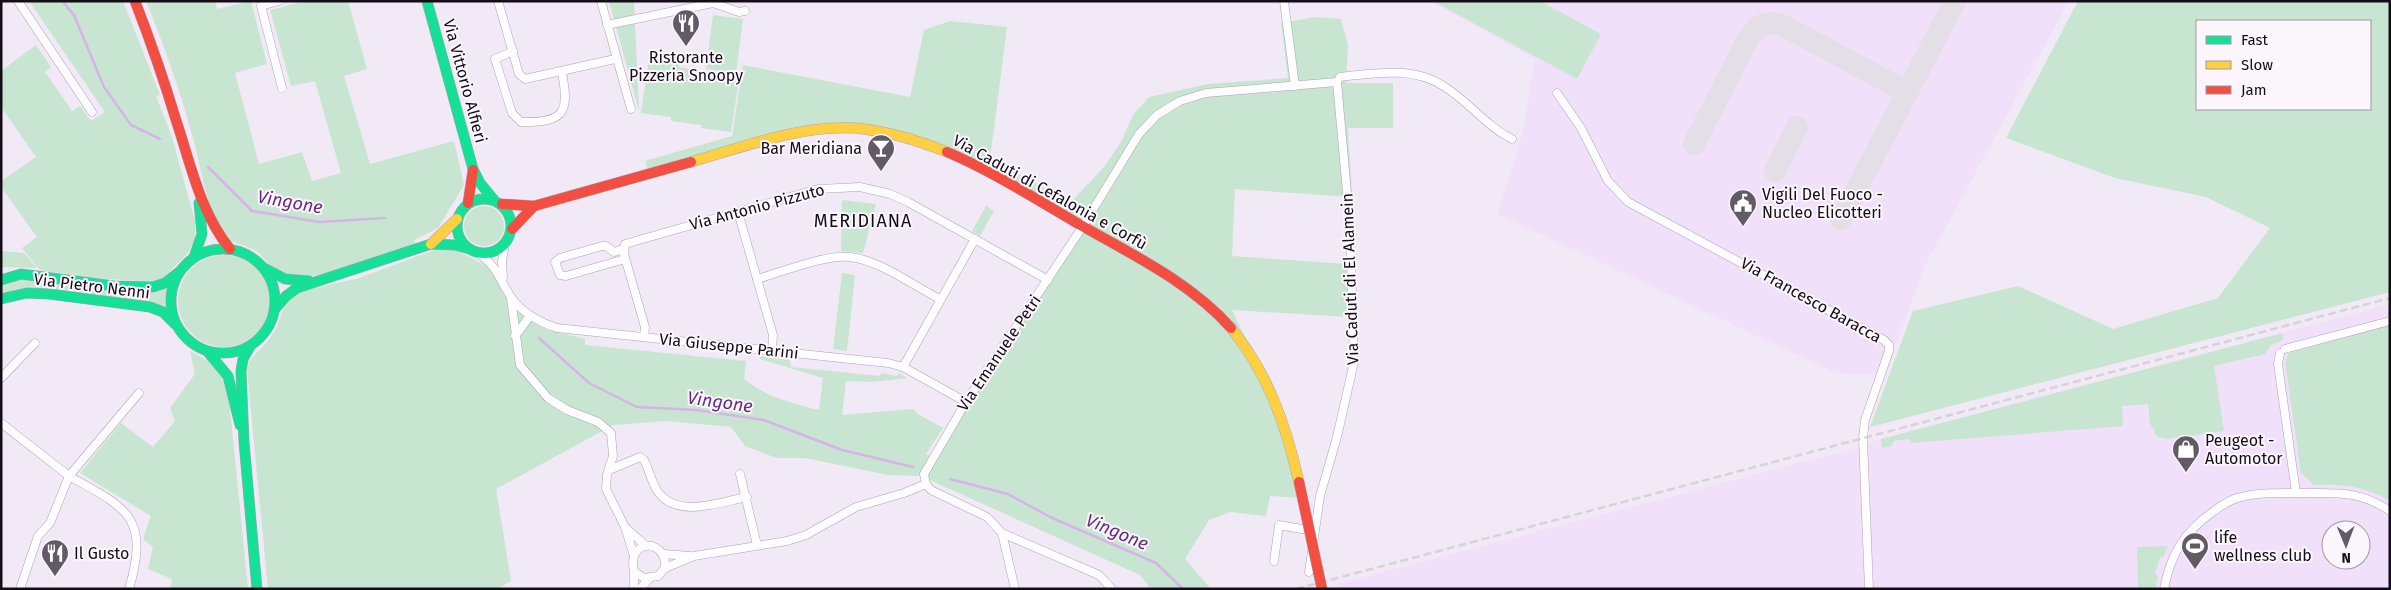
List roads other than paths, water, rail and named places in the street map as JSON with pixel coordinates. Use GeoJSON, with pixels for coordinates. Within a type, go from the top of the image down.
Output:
{"type":"FeatureCollection","features":[{"type":"Feature","properties":{"kind":"street"},"geometry":{"type":"LineString","coordinates":[[18,1],[92,112]]}},
{"type":"Feature","properties":{"kind":"street"},"geometry":{"type":"LineString","coordinates":[[135,1],[160,68],[199,193],[216,233],[230,249]]}},
{"type":"Feature","properties":{"kind":"street"},"geometry":{"type":"LineString","coordinates":[[279,1],[261,6],[282,88]]}},
{"type":"Feature","properties":{"kind":"street","name":"Via Vittorio Alfieri"},"geometry":{"type":"LineString","coordinates":[[427,1],[473,170],[480,183],[498,202]]}},
{"type":"Feature","properties":{"kind":"street"},"geometry":{"type":"LineString","coordinates":[[498,1],[519,74],[525,80],[616,60]]}},
{"type":"Feature","properties":{"kind":"street"},"geometry":{"type":"LineString","coordinates":[[601,1],[631,109]]}},
{"type":"Feature","properties":{"kind":"street"},"geometry":{"type":"LineString","coordinates":[[1284,1],[1295,86]]}},
{"type":"Feature","properties":{"kind":"street"},"geometry":{"type":"LineString","coordinates":[[607,25],[713,3],[739,12],[745,11]]}},
{"type":"Feature","properties":{"kind":"street"},"geometry":{"type":"LineString","coordinates":[[513,51],[495,59],[512,113],[521,122],[542,123],[558,116],[566,107],[567,95],[562,73]]}},
{"type":"Feature","properties":{"kind":"street","name":"Via Emanuele Petri"},"geometry":{"type":"LineString","coordinates":[[926,484],[924,474],[966,402],[1083,226],[1138,134],[1158,115],[1180,101],[1206,93],[1337,82],[1340,77],[1400,72],[1424,76],[1446,88],[1485,122],[1512,139]]}},
{"type":"Feature","properties":{"kind":"street","name":"Via Caduti di El Alamein"},"geometry":{"type":"LineString","coordinates":[[1309,572],[1320,496],[1340,427],[1354,362],[1350,226],[1337,82]]}},
{"type":"Feature","properties":{"kind":"street","name":"Via Francesco Baracca"},"geometry":{"type":"LineString","coordinates":[[1557,93],[1581,128],[1608,181],[1628,202],[1797,292],[1884,340],[1889,345],[1889,351],[1865,420],[1863,438],[1870,589]]}},
{"type":"Feature","properties":{"kind":"street","name":"Via Caduti di Cefalonia e Corfù"},"geometry":{"type":"LineString","coordinates":[[498,202],[534,206],[759,142],[811,131],[843,128],[892,134],[935,147],[974,165],[1180,282],[1207,304],[1231,328],[1261,369],[1278,405],[1289,436],[1322,589]]}},
{"type":"Feature","properties":{"kind":"street","name":"Via Vittorio Alfieri"},"geometry":{"type":"LineString","coordinates":[[468,203],[473,170]]}},
{"type":"Feature","properties":{"kind":"street","name":"Via Antonio Pizzuto"},"geometry":{"type":"LineString","coordinates":[[624,247],[818,189],[860,187],[897,197],[1048,280]]}},
{"type":"Feature","properties":{"kind":"street"},"geometry":{"type":"LineString","coordinates":[[194,257],[202,234],[199,193]]}},
{"type":"Feature","properties":{"kind":"street"},"geometry":{"type":"LineString","coordinates":[[275,310],[286,296],[297,288],[362,269],[431,244],[450,228],[468,203],[477,199],[498,202],[508,212],[512,229]]}},
{"type":"Feature","properties":{"kind":"street"},"geometry":{"type":"LineString","coordinates":[[431,244],[455,245],[474,251],[497,251],[505,244],[512,229],[534,206]]}},
{"type":"Feature","properties":{"kind":"street"},"geometry":{"type":"LineString","coordinates":[[738,212],[773,335],[772,351]]}},
{"type":"Feature","properties":{"kind":"street"},"geometry":{"type":"LineString","coordinates":[[458,216],[458,235],[463,243],[474,251]]}},
{"type":"Feature","properties":{"kind":"street"},"geometry":{"type":"LineString","coordinates":[[903,367],[975,239]]}},
{"type":"Feature","properties":{"kind":"street","name":"Via Giuseppe Parini"},"geometry":{"type":"LineString","coordinates":[[504,281],[502,262],[505,244]]}},
{"type":"Feature","properties":{"kind":"street"},"geometry":{"type":"LineString","coordinates":[[625,259],[566,276],[560,275],[555,262],[560,258],[602,246],[606,246],[614,252],[624,247],[625,259],[645,327],[644,337]]}},
{"type":"Feature","properties":{"kind":"street"},"geometry":{"type":"LineString","coordinates":[[244,442],[228,373],[220,361],[192,343],[175,324],[171,306],[172,288],[179,272],[194,257],[211,250],[230,249],[249,255],[278,278],[287,281],[317,281]]}},
{"type":"Feature","properties":{"kind":"street","name":"Via Giuseppe Parini"},"geometry":{"type":"LineString","coordinates":[[474,251],[492,265],[504,281],[511,296],[530,316],[557,328],[888,362],[903,367],[966,402]]}},
{"type":"Feature","properties":{"kind":"street"},"geometry":{"type":"LineString","coordinates":[[758,279],[829,259],[851,257],[877,265],[940,299]]}},
{"type":"Feature","properties":{"kind":"street"},"geometry":{"type":"LineString","coordinates":[[257,589],[244,442],[241,371],[243,359],[251,345],[262,336],[271,324],[275,310],[276,295],[272,280],[264,268]]}},
{"type":"Feature","properties":{"kind":"street","name":"Via Pietro Nenni"},"geometry":{"type":"LineString","coordinates":[[1,280],[21,274],[114,286],[153,287],[165,283],[179,272]]}},
{"type":"Feature","properties":{"kind":"street"},"geometry":{"type":"LineString","coordinates":[[1,273],[21,274]]}},
{"type":"Feature","properties":{"kind":"street","name":"Via Pietro Nenni"},"geometry":{"type":"LineString","coordinates":[[1,299],[27,293],[49,294],[150,307],[164,312],[175,324]]}},
{"type":"Feature","properties":{"kind":"street"},"geometry":{"type":"LineString","coordinates":[[511,296],[520,365],[548,398],[567,410],[598,422],[611,433],[613,456],[606,481],[606,489],[625,528],[634,556],[633,567],[636,572],[649,579]]}},
{"type":"Feature","properties":{"kind":"street"},"geometry":{"type":"LineString","coordinates":[[516,336],[530,316]]}},
{"type":"Feature","properties":{"kind":"street"},"geometry":{"type":"LineString","coordinates":[[2296,493],[2278,364],[2283,351],[2390,321]]}},
{"type":"Feature","properties":{"kind":"street"},"geometry":{"type":"LineString","coordinates":[[1,378],[35,343]]}},
{"type":"Feature","properties":{"kind":"street"},"geometry":{"type":"LineString","coordinates":[[207,351],[229,352],[251,345]]}},
{"type":"Feature","properties":{"kind":"street"},"geometry":{"type":"LineString","coordinates":[[20,589],[38,536],[50,523],[69,476],[140,392]]}},
{"type":"Feature","properties":{"kind":"street"},"geometry":{"type":"LineString","coordinates":[[1,423],[69,476],[115,501],[133,521],[138,542],[136,564],[130,589]]}},
{"type":"Feature","properties":{"kind":"street"},"geometry":{"type":"LineString","coordinates":[[609,470],[640,457],[644,460],[658,491],[675,504],[688,507],[747,497]]}},
{"type":"Feature","properties":{"kind":"street"},"geometry":{"type":"LineString","coordinates":[[740,474],[757,545]]}},
{"type":"Feature","properties":{"kind":"street"},"geometry":{"type":"LineString","coordinates":[[640,589],[649,579],[658,576],[664,568],[694,556],[806,535],[856,507],[904,494],[926,484],[931,490],[987,517],[1002,533],[1099,575],[1112,589]]}},
{"type":"Feature","properties":{"kind":"street"},"geometry":{"type":"LineString","coordinates":[[2164,589],[2172,557],[2195,524],[2232,500],[2240,497],[2259,494],[2296,493],[2354,494],[2373,501],[2390,511]]}},
{"type":"Feature","properties":{"kind":"street"},"geometry":{"type":"LineString","coordinates":[[1274,561],[1279,525],[1315,532]]}},
{"type":"Feature","properties":{"kind":"street"},"geometry":{"type":"LineString","coordinates":[[625,528],[646,546],[656,547],[664,554],[694,556]]}},
{"type":"Feature","properties":{"kind":"street"},"geometry":{"type":"LineString","coordinates":[[1002,533],[1015,589]]}},
{"type":"Feature","properties":{"kind":"street"},"geometry":{"type":"LineString","coordinates":[[634,556],[646,546]]}},
{"type":"Feature","properties":{"kind":"street"},"geometry":{"type":"LineString","coordinates":[[664,554],[664,568]]}},
{"type":"Feature","properties":{"kind":"street"},"geometry":{"type":"LineString","coordinates":[[633,589],[636,572]]}},
{"type":"Feature","properties":{"kind":"waterway","name":"Vingone"},"geometry":{"type":"LineString","coordinates":[[62,1],[74,15],[104,87],[131,125],[160,139]]}},
{"type":"Feature","properties":{"kind":"waterway","name":"Vingone"},"geometry":{"type":"LineString","coordinates":[[208,167],[252,211],[319,222],[385,218]]}},
{"type":"Feature","properties":{"kind":"waterway","name":"Vingone"},"geometry":{"type":"LineString","coordinates":[[539,338],[589,383],[637,407],[696,410],[764,420],[842,450],[913,467]]}},
{"type":"Feature","properties":{"kind":"waterway","name":"Vingone"},"geometry":{"type":"LineString","coordinates":[[950,479],[1008,494],[1050,517],[1156,563],[1183,589]]}},
{"type":"Feature","properties":{"kind":"railway"},"geometry":{"type":"LineString","coordinates":[[1296,589],[2390,298]]}},
{"type":"Feature","properties":{"kind":"place","name":"Ristorante Pizzeria Snoopy"},"geometry":{"type":"Point","coordinates":[686,47]}},
{"type":"Feature","properties":{"kind":"place","name":"Bar Meridiana"},"geometry":{"type":"Point","coordinates":[881,172]}},
{"type":"Feature","properties":{"kind":"place","name":"Vigili Del Fuoco - Nucleo Elicotteri"},"geometry":{"type":"Point","coordinates":[1743,227]}},
{"type":"Feature","properties":{"kind":"place","name":"Peugeot - Automotor"},"geometry":{"type":"Point","coordinates":[2186,473]}},
{"type":"Feature","properties":{"kind":"place","name":"life wellness club"},"geometry":{"type":"Point","coordinates":[2195,570]}},
{"type":"Feature","properties":{"kind":"place","name":"Il Gusto"},"geometry":{"type":"Point","coordinates":[55,577]}},
{"type":"Feature","properties":{"kind":"district","name":"MERIDIANA"},"geometry":{"type":"Point","coordinates":[863,221]}}]}
